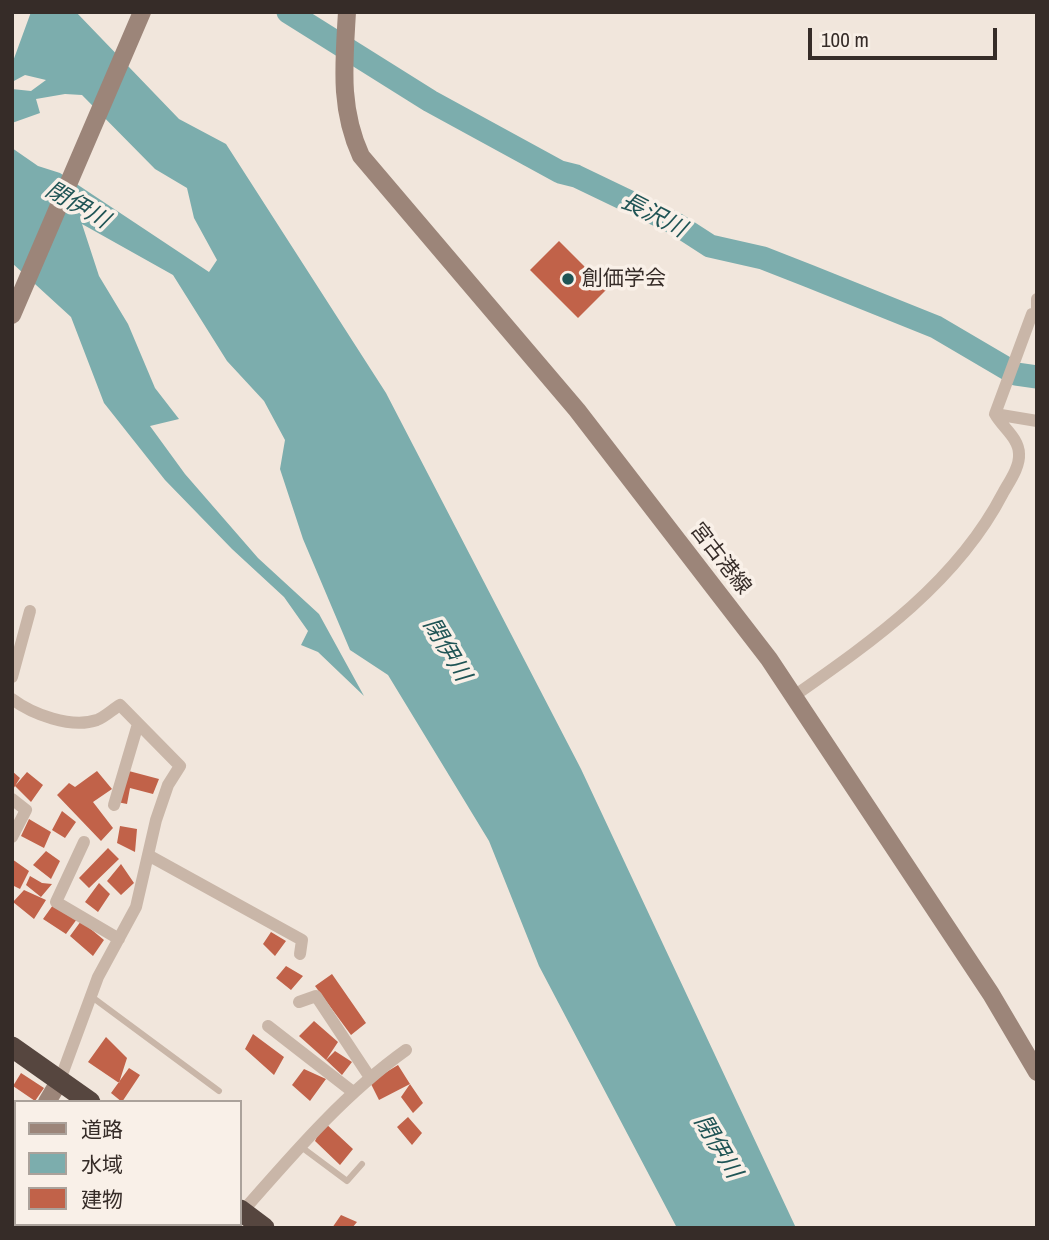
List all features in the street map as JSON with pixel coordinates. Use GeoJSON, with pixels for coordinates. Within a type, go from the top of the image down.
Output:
{"type":"FeatureCollection","features":[{"type":"Feature","properties":{"kind":"highway"},"geometry":{"type":"LineString","coordinates":[[12,1047],[87,1100]]}},
{"type":"Feature","properties":{"kind":"highway"},"geometry":{"type":"LineString","coordinates":[[242,1212],[264,1228]]}},
{"type":"Feature","properties":{"kind":"main road"},"geometry":{"type":"LineString","coordinates":[[12,315],[142,12]]}},
{"type":"Feature","properties":{"kind":"main road","name":"宮古港線"},"geometry":{"type":"LineString","coordinates":[[347,12],[343,96],[351,134],[361,156],[577,410],[769,659],[991,994],[1037,1072]]}},
{"type":"Feature","properties":{"kind":"main road"},"geometry":{"type":"LineString","coordinates":[[48,1100],[60,1080]]}},
{"type":"Feature","properties":{"kind":"street"},"geometry":{"type":"LineString","coordinates":[[995,414],[1037,299]]}},
{"type":"Feature","properties":{"kind":"street"},"geometry":{"type":"LineString","coordinates":[[794,696],[861,649],[922,598],[953,566],[992,515],[1020,455],[1015,440],[995,414]]}},
{"type":"Feature","properties":{"kind":"street"},"geometry":{"type":"LineString","coordinates":[[995,414],[1037,421]]}},
{"type":"Feature","properties":{"kind":"street"},"geometry":{"type":"LineString","coordinates":[[12,677],[30,611]]}},
{"type":"Feature","properties":{"kind":"street"},"geometry":{"type":"LineString","coordinates":[[12,699],[30,712],[71,721],[96,720],[120,705],[180,766],[168,785],[136,907],[98,977],[60,1080]]}},
{"type":"Feature","properties":{"kind":"street"},"geometry":{"type":"LineString","coordinates":[[114,805],[138,724]]}},
{"type":"Feature","properties":{"kind":"street"},"geometry":{"type":"LineString","coordinates":[[12,799],[26,810],[12,837]]}},
{"type":"Feature","properties":{"kind":"street"},"geometry":{"type":"LineString","coordinates":[[84,842],[56,902],[119,939]]}},
{"type":"Feature","properties":{"kind":"street"},"geometry":{"type":"LineString","coordinates":[[148,855],[302,940],[300,954]]}},
{"type":"Feature","properties":{"kind":"street"},"geometry":{"type":"LineString","coordinates":[[299,1002],[316,996],[369,1076]]}},
{"type":"Feature","properties":{"kind":"street"},"geometry":{"type":"LineString","coordinates":[[268,1026],[353,1092]]}},
{"type":"Feature","properties":{"kind":"street"},"geometry":{"type":"LineString","coordinates":[[242,1210],[369,1076],[405,1050]]}},
{"type":"Feature","properties":{"kind":"lane"},"geometry":{"type":"LineString","coordinates":[[92,997],[219,1091]]}},
{"type":"Feature","properties":{"kind":"lane"},"geometry":{"type":"LineString","coordinates":[[300,1146],[347,1181],[362,1164]]}},
{"type":"Feature","properties":{"kind":"water","name":"閉伊川"},"geometry":{"type":"Polygon","coordinates":[[[31,12],[76,12],[179,119],[226,144],[386,393],[581,769],[796,1228],[677,1228],[539,966],[489,841],[388,675],[350,650],[303,539],[280,469],[285,440],[264,401],[227,361],[173,275],[82,224],[99,276],[128,324],[155,388],[179,419],[150,426],[185,474],[258,558],[319,614],[364,696],[318,652],[301,645],[308,631],[284,597],[232,549],[165,480],[104,403],[71,317],[12,263],[12,148],[38,166],[60,173],[209,272],[217,260],[194,218],[187,188],[155,169],[82,95],[65,94],[36,99],[40,113],[12,123],[12,89],[31,91],[46,80],[25,75],[12,82],[12,64],[31,12]]]}},
{"type":"Feature","properties":{"kind":"building","name":"創価学会"},"geometry":{"type":"Polygon","coordinates":[[[559,241],[607,289],[578,318],[530,270],[559,241]]]}},
{"type":"Feature","properties":{"kind":"building"},"geometry":{"type":"Polygon","coordinates":[[[125,770],[159,779],[153,794],[130,788],[127,804],[117,802],[125,770]]]}},
{"type":"Feature","properties":{"kind":"building"},"geometry":{"type":"Polygon","coordinates":[[[12,771],[20,778],[12,791],[12,771]]]}},
{"type":"Feature","properties":{"kind":"building"},"geometry":{"type":"Polygon","coordinates":[[[97,771],[112,789],[93,802],[113,828],[101,841],[57,795],[69,783],[75,787],[97,771]]]}},
{"type":"Feature","properties":{"kind":"building"},"geometry":{"type":"Polygon","coordinates":[[[27,772],[43,785],[31,802],[15,786],[27,772]]]}},
{"type":"Feature","properties":{"kind":"building"},"geometry":{"type":"Polygon","coordinates":[[[62,811],[76,822],[65,838],[52,830],[62,811]]]}},
{"type":"Feature","properties":{"kind":"building"},"geometry":{"type":"Polygon","coordinates":[[[29,819],[51,832],[44,848],[21,836],[29,819]]]}},
{"type":"Feature","properties":{"kind":"building"},"geometry":{"type":"Polygon","coordinates":[[[120,826],[137,829],[135,852],[117,843],[120,826]]]}},
{"type":"Feature","properties":{"kind":"building"},"geometry":{"type":"Polygon","coordinates":[[[108,848],[119,859],[89,888],[79,878],[108,848]]]}},
{"type":"Feature","properties":{"kind":"building"},"geometry":{"type":"Polygon","coordinates":[[[46,851],[60,861],[51,879],[33,865],[46,851]]]}},
{"type":"Feature","properties":{"kind":"building"},"geometry":{"type":"Polygon","coordinates":[[[12,859],[29,871],[20,889],[12,885],[12,859]]]}},
{"type":"Feature","properties":{"kind":"building"},"geometry":{"type":"Polygon","coordinates":[[[121,864],[134,883],[121,895],[107,881],[121,864]]]}},
{"type":"Feature","properties":{"kind":"building"},"geometry":{"type":"Polygon","coordinates":[[[30,876],[42,883],[52,884],[41,897],[26,885],[30,876]]]}},
{"type":"Feature","properties":{"kind":"building"},"geometry":{"type":"Polygon","coordinates":[[[99,883],[110,894],[98,912],[85,902],[99,883]]]}},
{"type":"Feature","properties":{"kind":"building"},"geometry":{"type":"Polygon","coordinates":[[[24,890],[46,900],[34,919],[13,902],[24,890]]]}},
{"type":"Feature","properties":{"kind":"building"},"geometry":{"type":"Polygon","coordinates":[[[53,905],[77,919],[66,934],[43,919],[53,905]]]}},
{"type":"Feature","properties":{"kind":"building"},"geometry":{"type":"Polygon","coordinates":[[[81,921],[104,940],[93,956],[70,936],[81,921]]]}},
{"type":"Feature","properties":{"kind":"building"},"geometry":{"type":"Polygon","coordinates":[[[271,932],[286,941],[275,956],[263,944],[271,932]]]}},
{"type":"Feature","properties":{"kind":"building"},"geometry":{"type":"Polygon","coordinates":[[[286,966],[303,976],[291,990],[276,978],[286,966]]]}},
{"type":"Feature","properties":{"kind":"building"},"geometry":{"type":"Polygon","coordinates":[[[332,974],[366,1023],[351,1035],[315,986],[332,974]]]}},
{"type":"Feature","properties":{"kind":"building"},"geometry":{"type":"Polygon","coordinates":[[[314,1021],[338,1042],[326,1060],[299,1036],[314,1021]]]}},
{"type":"Feature","properties":{"kind":"building"},"geometry":{"type":"Polygon","coordinates":[[[253,1034],[284,1057],[274,1075],[245,1049],[253,1034]]]}},
{"type":"Feature","properties":{"kind":"building"},"geometry":{"type":"Polygon","coordinates":[[[106,1037],[127,1058],[119,1083],[88,1062],[106,1037]]]}},
{"type":"Feature","properties":{"kind":"building"},"geometry":{"type":"Polygon","coordinates":[[[335,1051],[352,1062],[342,1075],[326,1060],[335,1051]]]}},
{"type":"Feature","properties":{"kind":"building"},"geometry":{"type":"Polygon","coordinates":[[[398,1065],[410,1084],[379,1100],[370,1082],[398,1065]]]}},
{"type":"Feature","properties":{"kind":"building"},"geometry":{"type":"Polygon","coordinates":[[[129,1068],[140,1075],[123,1100],[111,1093],[129,1068]]]}},
{"type":"Feature","properties":{"kind":"building"},"geometry":{"type":"Polygon","coordinates":[[[304,1069],[326,1079],[310,1101],[292,1085],[304,1069]]]}},
{"type":"Feature","properties":{"kind":"building"},"geometry":{"type":"Polygon","coordinates":[[[21,1073],[44,1088],[34,1100],[13,1086],[21,1073]]]}},
{"type":"Feature","properties":{"kind":"building"},"geometry":{"type":"Polygon","coordinates":[[[410,1084],[423,1103],[413,1113],[401,1097],[410,1084]]]}},
{"type":"Feature","properties":{"kind":"building"},"geometry":{"type":"Polygon","coordinates":[[[408,1117],[422,1133],[412,1145],[397,1127],[408,1117]]]}},
{"type":"Feature","properties":{"kind":"building"},"geometry":{"type":"Polygon","coordinates":[[[324,1122],[353,1149],[340,1165],[315,1141],[324,1122]]]}},
{"type":"Feature","properties":{"kind":"building"},"geometry":{"type":"Polygon","coordinates":[[[341,1215],[357,1222],[352,1228],[332,1228],[341,1215]]]}},
{"type":"Feature","properties":{"kind":"waterway","name":"長沢川"},"geometry":{"type":"LineString","coordinates":[[288,12],[430,101],[560,172],[576,176],[676,224],[710,246],[763,258],[809,276],[936,327],[1016,374],[1037,377]]}},
{"type":"Feature","properties":{"kind":"place","name":"創価学会"},"geometry":{"type":"Point","coordinates":[568,279]}}]}
